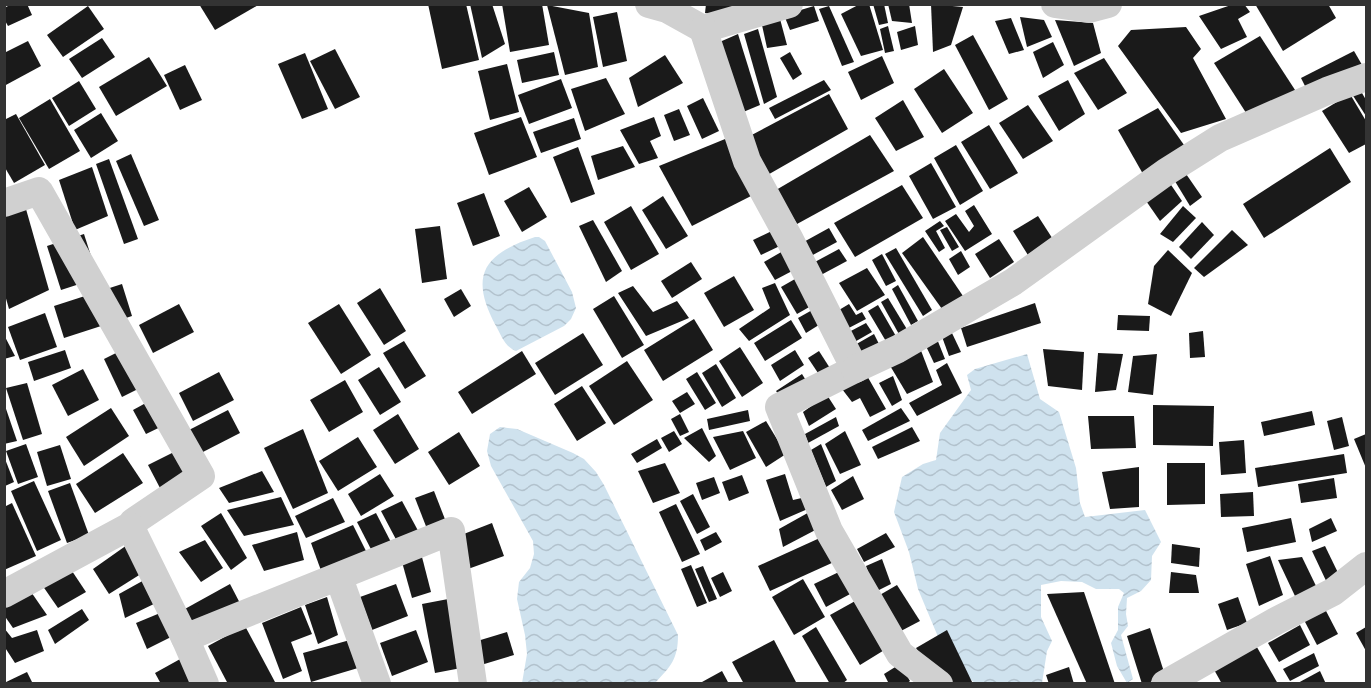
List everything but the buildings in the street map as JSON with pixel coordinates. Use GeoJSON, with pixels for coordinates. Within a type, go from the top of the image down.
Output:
{"type":"FeatureCollection","features":[{"type":"Feature","properties":{"kind":"street"},"geometry":{"type":"LineString","coordinates":[[649,4],[667,9],[703,29],[747,160],[855,369]]}},
{"type":"Feature","properties":{"kind":"street"},"geometry":{"type":"LineString","coordinates":[[703,29],[789,4]]}},
{"type":"Feature","properties":{"kind":"street"},"geometry":{"type":"LineString","coordinates":[[1055,4],[1089,9],[1108,4]]}},
{"type":"Feature","properties":{"kind":"street"},"geometry":{"type":"LineString","coordinates":[[939,684],[900,654],[829,531],[779,407],[898,349],[1013,282],[1157,178],[1220,138],[1327,91],[1366,77]]}},
{"type":"Feature","properties":{"kind":"street"},"geometry":{"type":"LineString","coordinates":[[4,203],[39,191],[201,476],[133,522]]}},
{"type":"Feature","properties":{"kind":"street"},"geometry":{"type":"LineString","coordinates":[[4,594],[130,526],[205,684]]}},
{"type":"Feature","properties":{"kind":"street"},"geometry":{"type":"LineString","coordinates":[[185,638],[339,578],[451,531],[473,684]]}},
{"type":"Feature","properties":{"kind":"street"},"geometry":{"type":"LineString","coordinates":[[1165,684],[1276,621],[1333,592],[1366,566]]}},
{"type":"Feature","properties":{"kind":"street"},"geometry":{"type":"LineString","coordinates":[[339,578],[376,684]]}},
{"type":"Feature","properties":{"kind":"water"},"geometry":{"type":"Polygon","coordinates":[[[535,237],[545,241],[572,292],[576,308],[571,319],[564,326],[516,351],[506,344],[488,309],[483,293],[483,280],[486,269],[493,259],[503,251],[535,237]]]}},
{"type":"Feature","properties":{"kind":"water"},"geometry":{"type":"Polygon","coordinates":[[[1027,354],[1040,399],[1059,412],[1076,468],[1080,503],[1085,517],[1145,510],[1161,542],[1152,556],[1151,580],[1141,591],[1127,598],[1128,626],[1121,635],[1133,679],[1127,683],[1117,666],[1111,643],[1118,630],[1118,607],[1124,593],[1119,589],[1096,589],[1082,582],[1061,581],[1041,585],[1041,617],[1052,641],[1047,651],[1042,683],[975,683],[949,663],[918,589],[909,552],[894,512],[902,477],[923,464],[936,460],[940,433],[971,390],[967,375],[975,369],[1027,354]]]}},
{"type":"Feature","properties":{"kind":"water"},"geometry":{"type":"Polygon","coordinates":[[[500,427],[517,429],[584,459],[604,485],[678,635],[675,656],[655,683],[522,683],[527,654],[517,599],[519,582],[530,568],[534,554],[533,541],[491,466],[487,451],[490,434],[500,427]]]}}]}
